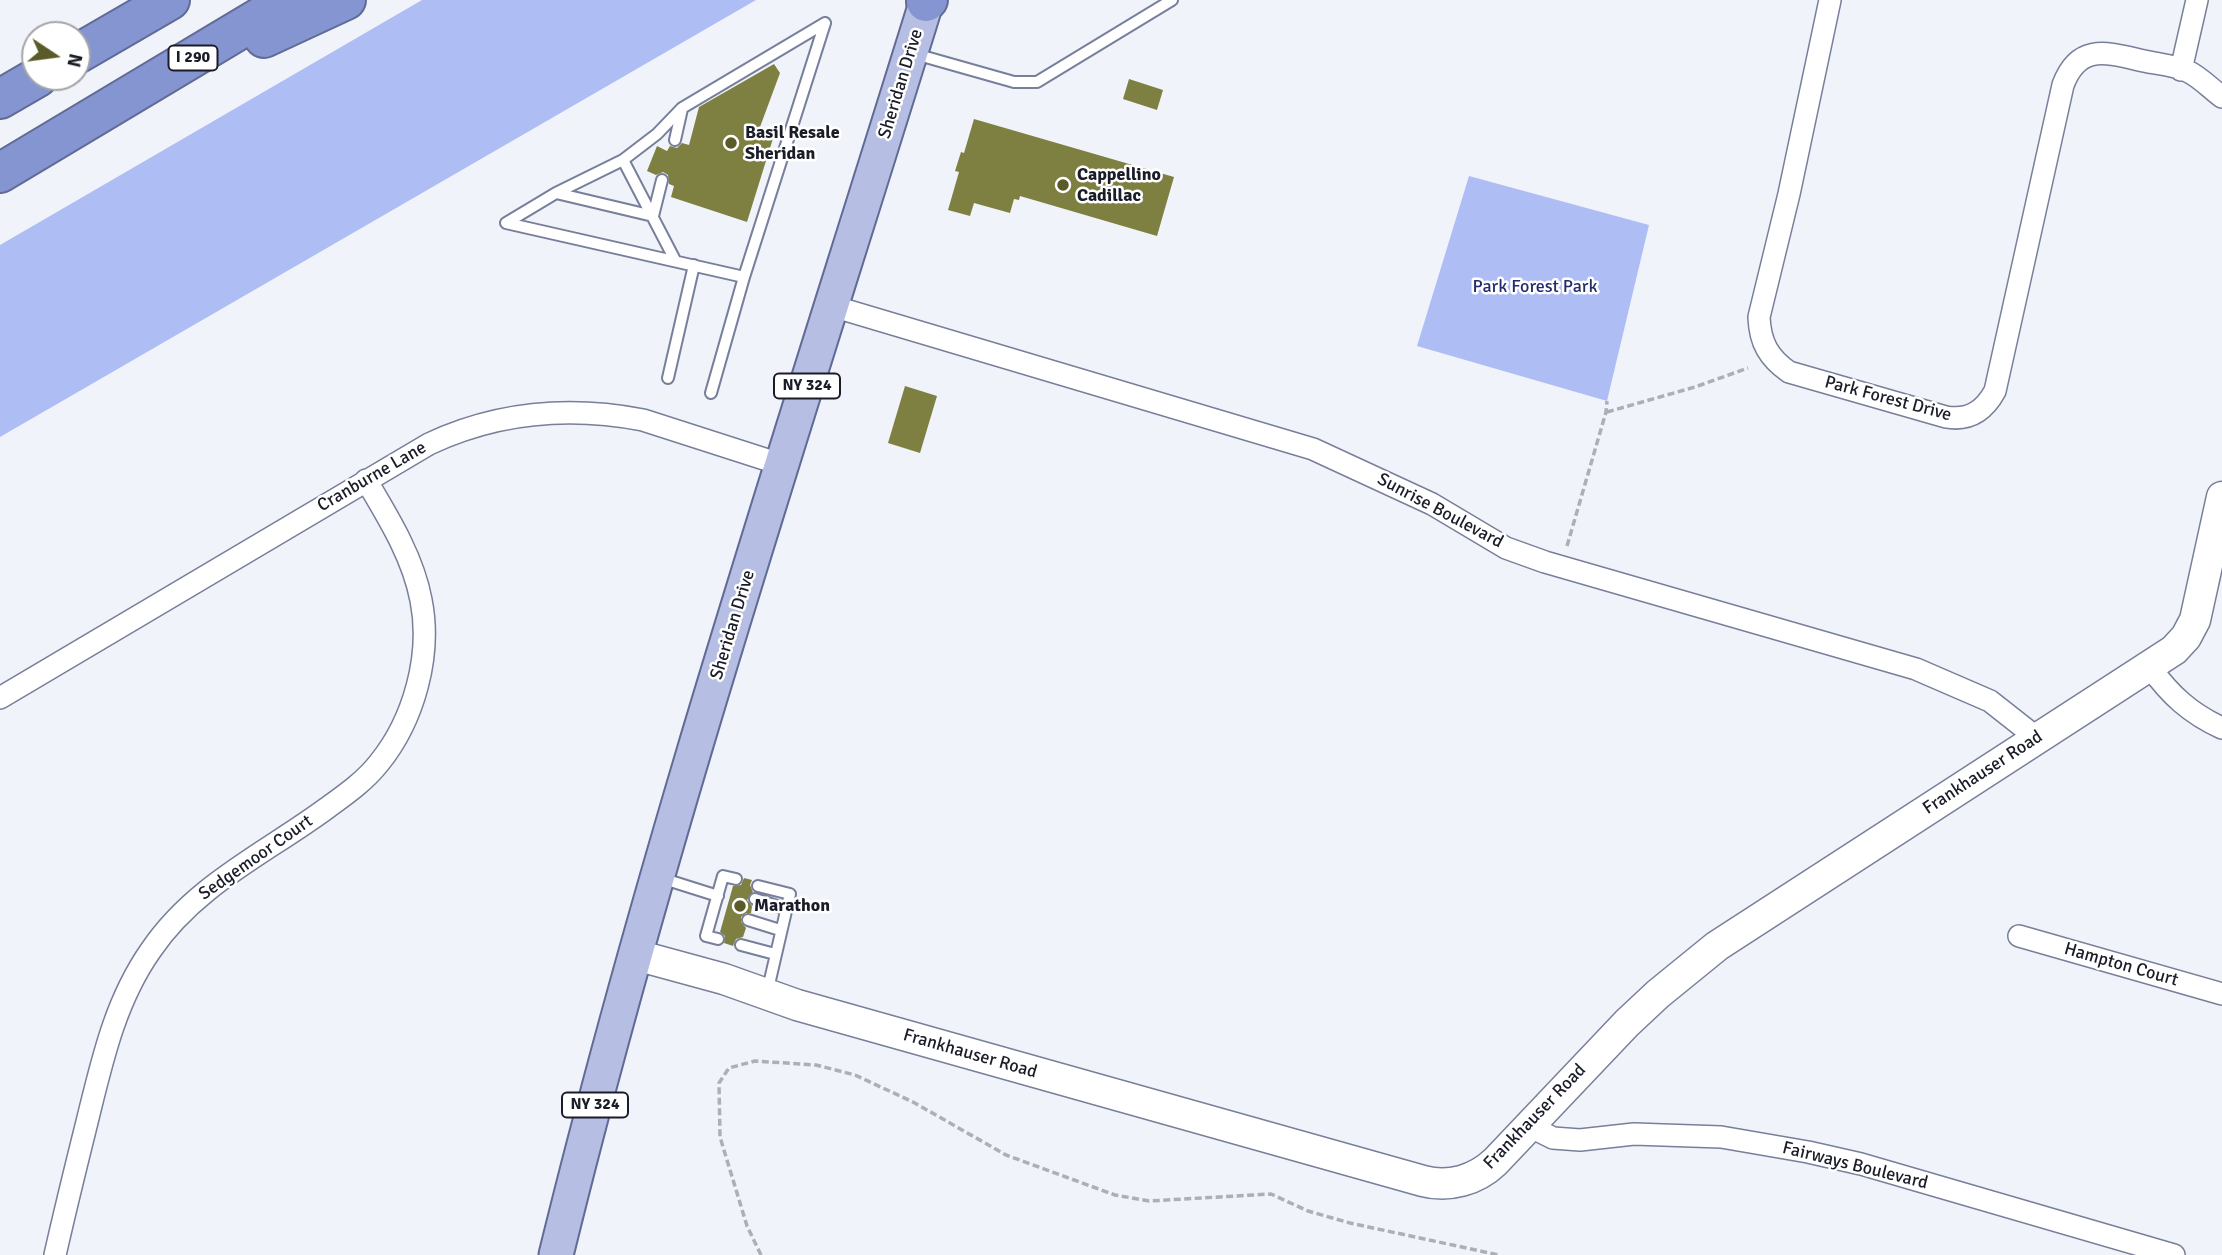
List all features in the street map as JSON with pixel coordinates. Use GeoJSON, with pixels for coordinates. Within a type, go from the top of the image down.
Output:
{"type":"FeatureCollection","features":[{"type":"Feature","properties":{"kind":"highway","name":"I 290"},"geometry":{"type":"LineString","coordinates":[[0,173],[289,0]]}},
{"type":"Feature","properties":{"kind":"highway"},"geometry":{"type":"LineString","coordinates":[[97,115],[346,0]]}},
{"type":"Feature","properties":{"kind":"highway"},"geometry":{"type":"LineString","coordinates":[[91,46],[165,2]]}},
{"type":"Feature","properties":{"kind":"highway"},"geometry":{"type":"LineString","coordinates":[[0,99],[21,87]]}},
{"type":"Feature","properties":{"kind":"main road","name":"Sheridan Drive"},"geometry":{"type":"LineString","coordinates":[[556,1255],[636,955],[692,759],[927,1]]}},
{"type":"Feature","properties":{"kind":"street","name":"Park Forest Drive"},"geometry":{"type":"LineString","coordinates":[[1830,0],[1789,194],[1759,317],[1760,334],[1768,353],[1789,372],[1946,417],[1967,417],[1979,412],[1995,391],[2067,73],[2089,54],[2103,52],[2187,71],[2222,97]]}},
{"type":"Feature","properties":{"kind":"street"},"geometry":{"type":"LineString","coordinates":[[2181,69],[2197,0]]}},
{"type":"Feature","properties":{"kind":"street","name":"Sunrise Boulevard"},"geometry":{"type":"LineString","coordinates":[[832,306],[1313,449],[1432,504],[1506,548],[1600,579],[1916,669],[1990,701],[2037,738]]}},
{"type":"Feature","properties":{"kind":"street","name":"Cranburne Lane"},"geometry":{"type":"LineString","coordinates":[[0,698],[366,480],[449,434],[496,419],[560,412],[619,415],[643,420],[783,465]]}},
{"type":"Feature","properties":{"kind":"street","name":"Sedgemoor Court"},"geometry":{"type":"LineString","coordinates":[[55,1255],[104,1050],[117,1014],[151,949],[175,920],[208,889],[328,808],[368,775],[396,738],[410,706],[424,646],[425,622],[421,597],[412,568],[393,525],[366,480]]}},
{"type":"Feature","properties":{"kind":"street","name":"Frankhauser Road"},"geometry":{"type":"LineString","coordinates":[[636,955],[724,979],[767,996],[1430,1183],[1451,1183],[1482,1173],[1627,1023],[1717,946],[2150,667],[2183,642],[2192,625],[2222,497]]}},
{"type":"Feature","properties":{"kind":"street"},"geometry":{"type":"LineString","coordinates":[[2150,667],[2164,687],[2184,706],[2222,728]]}},
{"type":"Feature","properties":{"kind":"street","name":"Hampton Court"},"geometry":{"type":"LineString","coordinates":[[2019,936],[2222,993]]}},
{"type":"Feature","properties":{"kind":"street","name":"Fairways Boulevard"},"geometry":{"type":"LineString","coordinates":[[1529,1126],[1553,1138],[1580,1140],[1634,1134],[1686,1134],[1721,1137],[1808,1152],[1861,1164],[2174,1255]]}},
{"type":"Feature","properties":{"kind":"lane"},"geometry":{"type":"LineString","coordinates":[[911,53],[1014,82],[1037,82],[1172,0]]}},
{"type":"Feature","properties":{"kind":"lane"},"geometry":{"type":"LineString","coordinates":[[711,393],[744,277],[825,23],[682,108],[657,134],[623,160],[556,193],[506,223],[744,277]]}},
{"type":"Feature","properties":{"kind":"lane"},"geometry":{"type":"LineString","coordinates":[[675,140],[682,108]]}},
{"type":"Feature","properties":{"kind":"lane"},"geometry":{"type":"LineString","coordinates":[[623,160],[675,260]]}},
{"type":"Feature","properties":{"kind":"lane"},"geometry":{"type":"LineString","coordinates":[[653,216],[662,180]]}},
{"type":"Feature","properties":{"kind":"lane"},"geometry":{"type":"LineString","coordinates":[[556,193],[653,216]]}},
{"type":"Feature","properties":{"kind":"lane"},"geometry":{"type":"LineString","coordinates":[[668,378],[694,265]]}},
{"type":"Feature","properties":{"kind":"lane"},"geometry":{"type":"LineString","coordinates":[[718,939],[706,936],[723,876],[736,879]]}},
{"type":"Feature","properties":{"kind":"lane"},"geometry":{"type":"LineString","coordinates":[[658,877],[719,893],[732,893]]}},
{"type":"Feature","properties":{"kind":"lane"},"geometry":{"type":"LineString","coordinates":[[758,886],[790,894],[767,996]]}},
{"type":"Feature","properties":{"kind":"lane"},"geometry":{"type":"LineString","coordinates":[[755,899],[786,909]]}},
{"type":"Feature","properties":{"kind":"lane"},"geometry":{"type":"LineString","coordinates":[[714,910],[726,914]]}},
{"type":"Feature","properties":{"kind":"lane"},"geometry":{"type":"LineString","coordinates":[[748,920],[780,930]]}},
{"type":"Feature","properties":{"kind":"lane"},"geometry":{"type":"LineString","coordinates":[[741,945],[775,954]]}},
{"type":"Feature","properties":{"kind":"path"},"geometry":{"type":"LineString","coordinates":[[1606,412],[1695,387],[1748,368]]}},
{"type":"Feature","properties":{"kind":"path"},"geometry":{"type":"LineString","coordinates":[[1567,546],[1607,401]]}},
{"type":"Feature","properties":{"kind":"path"},"geometry":{"type":"LineString","coordinates":[[761,1255],[747,1226],[720,1137],[719,1083],[729,1068],[755,1060],[816,1065],[855,1075],[913,1102],[1006,1155],[1115,1195],[1149,1202],[1271,1194],[1308,1211],[1350,1223],[1499,1255]]}},
{"type":"Feature","properties":{"kind":"green space"},"geometry":{"type":"Polygon","coordinates":[[[422,0],[756,0],[0,437],[0,245],[422,0]]]}},
{"type":"Feature","properties":{"kind":"green space","name":"Park Forest Park"},"geometry":{"type":"Polygon","coordinates":[[[1469,176],[1649,225],[1607,401],[1417,346],[1469,176]]]}},
{"type":"Feature","properties":{"kind":"building","name":"Basil Resale Sheridan"},"geometry":{"type":"Polygon","coordinates":[[[774,64],[780,73],[760,127],[775,132],[747,222],[671,197],[674,186],[669,184],[668,175],[663,172],[656,175],[647,171],[657,146],[667,151],[670,146],[677,148],[682,143],[689,145],[699,107],[774,64]]]}},
{"type":"Feature","properties":{"kind":"building"},"geometry":{"type":"Polygon","coordinates":[[[1129,79],[1163,90],[1157,110],[1123,99],[1129,79]]]}},
{"type":"Feature","properties":{"kind":"building","name":"Cappellino Cadillac"},"geometry":{"type":"Polygon","coordinates":[[[974,119],[1174,177],[1157,236],[1020,196],[1019,200],[1014,199],[1010,213],[974,203],[970,216],[948,210],[959,172],[955,171],[961,152],[964,153],[974,119]]]}},
{"type":"Feature","properties":{"kind":"building"},"geometry":{"type":"Polygon","coordinates":[[[905,386],[937,396],[920,453],[888,443],[905,386]]]}},
{"type":"Feature","properties":{"kind":"building","name":"Marathon"},"geometry":{"type":"Polygon","coordinates":[[[744,878],[752,880],[750,885],[753,892],[747,900],[752,906],[751,913],[741,917],[746,928],[743,937],[736,939],[733,946],[724,943],[725,936],[720,932],[733,886],[741,885],[744,878]]]}},
{"type":"Feature","properties":{"kind":"place","name":"Basil Resale Sheridan"},"geometry":{"type":"Point","coordinates":[731,143]}},
{"type":"Feature","properties":{"kind":"place","name":"Cappellino Cadillac"},"geometry":{"type":"Point","coordinates":[1063,185]}},
{"type":"Feature","properties":{"kind":"place","name":"Marathon"},"geometry":{"type":"Point","coordinates":[740,906]}}]}
